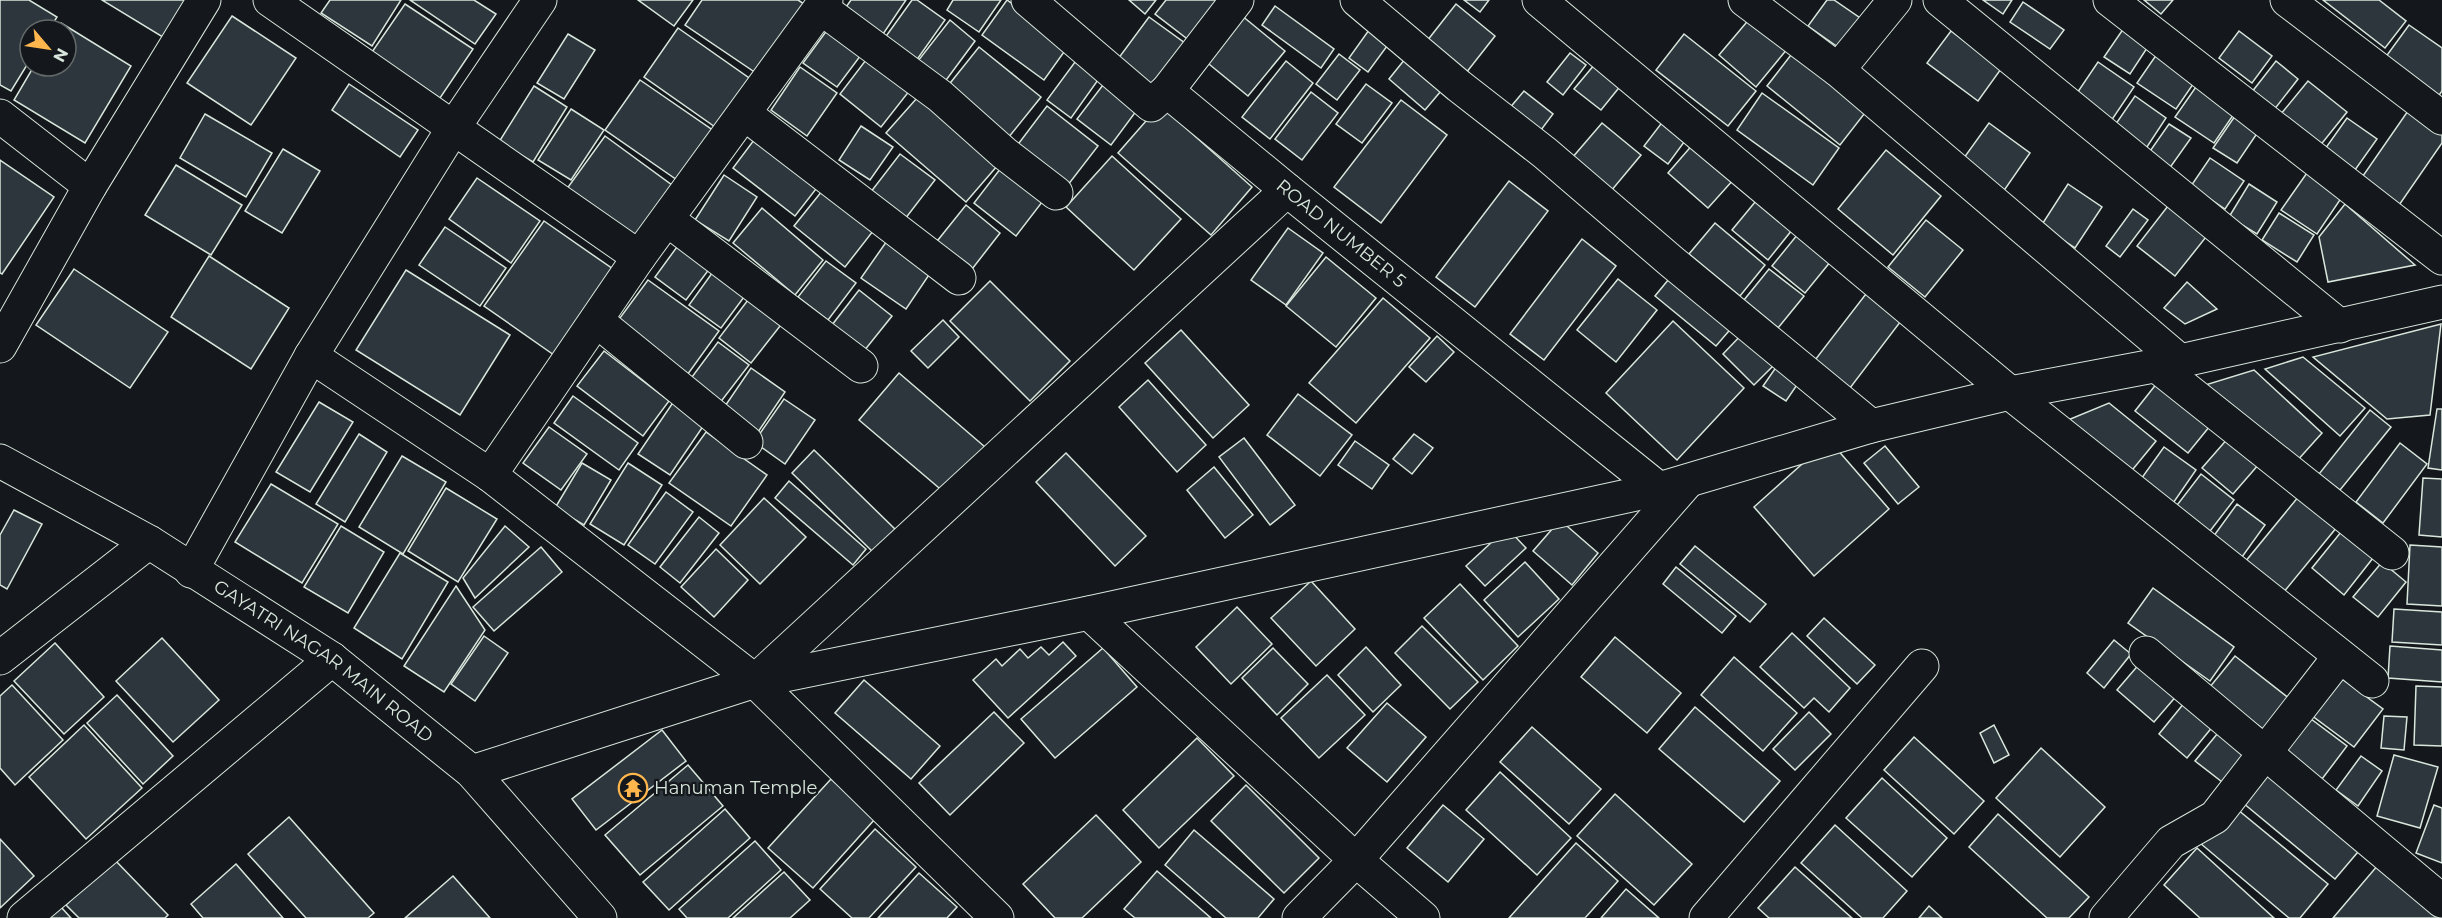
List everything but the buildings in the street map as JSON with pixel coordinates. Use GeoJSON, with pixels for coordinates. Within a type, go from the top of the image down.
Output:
{"type":"FeatureCollection","features":[{"type":"Feature","properties":{"kind":"street"},"geometry":{"type":"LineString","coordinates":[[0,346],[90,186],[204,0]]}},
{"type":"Feature","properties":{"kind":"street"},"geometry":{"type":"LineString","coordinates":[[270,0],[639,257]]}},
{"type":"Feature","properties":{"kind":"street"},"geometry":{"type":"LineString","coordinates":[[191,570],[311,356],[454,127],[540,0]]}},
{"type":"Feature","properties":{"kind":"street"},"geometry":{"type":"LineString","coordinates":[[1028,0],[1150,105],[1167,91],[1237,0]]}},
{"type":"Feature","properties":{"kind":"street"},"geometry":{"type":"LineString","coordinates":[[1357,0],[1459,86],[1545,153],[1672,262],[1871,426]]}},
{"type":"Feature","properties":{"kind":"street"},"geometry":{"type":"LineString","coordinates":[[1539,0],[2010,393],[2372,681]]}},
{"type":"Feature","properties":{"kind":"street"},"geometry":{"type":"LineString","coordinates":[[1745,0],[1838,70],[2168,364],[2392,553]]}},
{"type":"Feature","properties":{"kind":"street"},"geometry":{"type":"LineString","coordinates":[[1838,70],[1895,0]]}},
{"type":"Feature","properties":{"kind":"street"},"geometry":{"type":"LineString","coordinates":[[1940,0],[2340,326]]}},
{"type":"Feature","properties":{"kind":"street"},"geometry":{"type":"LineString","coordinates":[[2110,0],[2442,258]]}},
{"type":"Feature","properties":{"kind":"street"},"geometry":{"type":"LineString","coordinates":[[2287,0],[2442,118]]}},
{"type":"Feature","properties":{"kind":"street"},"geometry":{"type":"LineString","coordinates":[[490,475],[639,257],[746,114],[823,4],[940,96],[1004,153],[1056,193]]}},
{"type":"Feature","properties":{"kind":"street","name":"ROAD NUMBER 5"},"geometry":{"type":"LineString","coordinates":[[1167,91],[1287,190],[1673,485]]}},
{"type":"Feature","properties":{"kind":"street"},"geometry":{"type":"LineString","coordinates":[[746,114],[959,278]]}},
{"type":"Feature","properties":{"kind":"street"},"geometry":{"type":"LineString","coordinates":[[0,116],[90,186]]}},
{"type":"Feature","properties":{"kind":"street"},"geometry":{"type":"LineString","coordinates":[[755,681],[1287,190]]}},
{"type":"Feature","properties":{"kind":"street"},"geometry":{"type":"LineString","coordinates":[[668,220],[861,366]]}},
{"type":"Feature","properties":{"kind":"street"},"geometry":{"type":"LineString","coordinates":[[472,772],[755,681],[1089,612],[1673,485],[1871,426],[2010,393],[2168,364],[2442,302]]}},
{"type":"Feature","properties":{"kind":"street"},"geometry":{"type":"LineString","coordinates":[[597,321],[746,442]]}},
{"type":"Feature","properties":{"kind":"street"},"geometry":{"type":"LineString","coordinates":[[311,356],[490,475],[755,681],[997,918]]}},
{"type":"Feature","properties":{"kind":"street","name":"GAYATRI NAGAR MAIN ROAD"},"geometry":{"type":"LineString","coordinates":[[0,461],[149,542],[332,659],[472,772],[600,918]]}},
{"type":"Feature","properties":{"kind":"street"},"geometry":{"type":"LineString","coordinates":[[1299,918],[1356,860],[1673,485]]}},
{"type":"Feature","properties":{"kind":"street"},"geometry":{"type":"LineString","coordinates":[[0,658],[149,542]]}},
{"type":"Feature","properties":{"kind":"street"},"geometry":{"type":"LineString","coordinates":[[1089,612],[1356,860],[1423,918]]}},
{"type":"Feature","properties":{"kind":"street"},"geometry":{"type":"LineString","coordinates":[[2146,653],[2442,901]]}},
{"type":"Feature","properties":{"kind":"street"},"geometry":{"type":"LineString","coordinates":[[2106,918],[2171,842],[2215,817],[2340,656]]}},
{"type":"Feature","properties":{"kind":"street"},"geometry":{"type":"LineString","coordinates":[[24,918],[332,659]]}},
{"type":"Feature","properties":{"kind":"street"},"geometry":{"type":"LineString","coordinates":[[1706,918],[1922,666]]}},
{"type":"Feature","properties":{"kind":"place","name":"Hanuman Temple"},"geometry":{"type":"Point","coordinates":[633,788]}}]}
